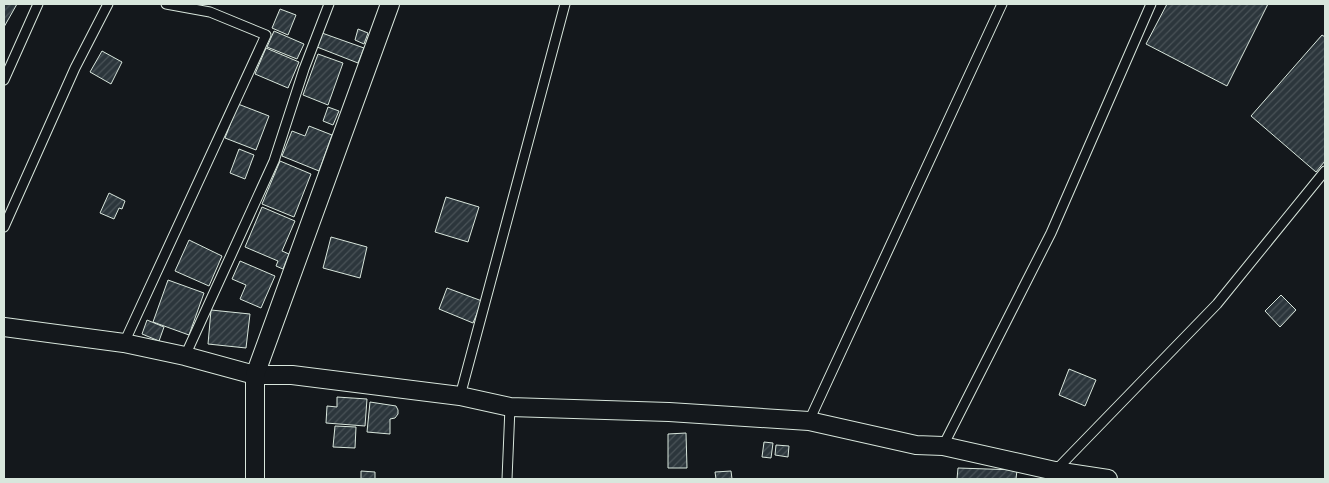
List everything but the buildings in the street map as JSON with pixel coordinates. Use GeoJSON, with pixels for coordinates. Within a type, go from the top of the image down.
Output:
{"type":"FeatureCollection","features":[{"type":"Feature","properties":{"kind":"street"},"geometry":{"type":"LineString","coordinates":[[255,479],[255,375],[390,4]]}},
{"type":"Feature","properties":{"kind":"street"},"geometry":{"type":"LineString","coordinates":[[4,327],[124,343],[185,356],[255,375],[292,375],[460,396],[510,407],[669,412],[809,421],[916,445],[943,446],[1079,477],[1108,479]]}},
{"type":"Feature","properties":{"kind":"lane"},"geometry":{"type":"LineString","coordinates":[[4,80],[38,4]]}},
{"type":"Feature","properties":{"kind":"lane"},"geometry":{"type":"LineString","coordinates":[[4,227],[75,68],[108,4]]}},
{"type":"Feature","properties":{"kind":"lane"},"geometry":{"type":"LineString","coordinates":[[124,343],[266,35],[210,12],[166,4]]}},
{"type":"Feature","properties":{"kind":"lane"},"geometry":{"type":"LineString","coordinates":[[185,356],[274,162],[304,69],[329,4]]}},
{"type":"Feature","properties":{"kind":"lane"},"geometry":{"type":"LineString","coordinates":[[460,396],[565,4]]}},
{"type":"Feature","properties":{"kind":"lane"},"geometry":{"type":"LineString","coordinates":[[809,421],[1002,4]]}},
{"type":"Feature","properties":{"kind":"lane"},"geometry":{"type":"LineString","coordinates":[[943,446],[1051,233],[1151,4]]}},
{"type":"Feature","properties":{"kind":"lane"},"geometry":{"type":"LineString","coordinates":[[1055,471],[1217,304],[1325,171]]}},
{"type":"Feature","properties":{"kind":"lane"},"geometry":{"type":"LineString","coordinates":[[507,479],[510,407]]}}]}
